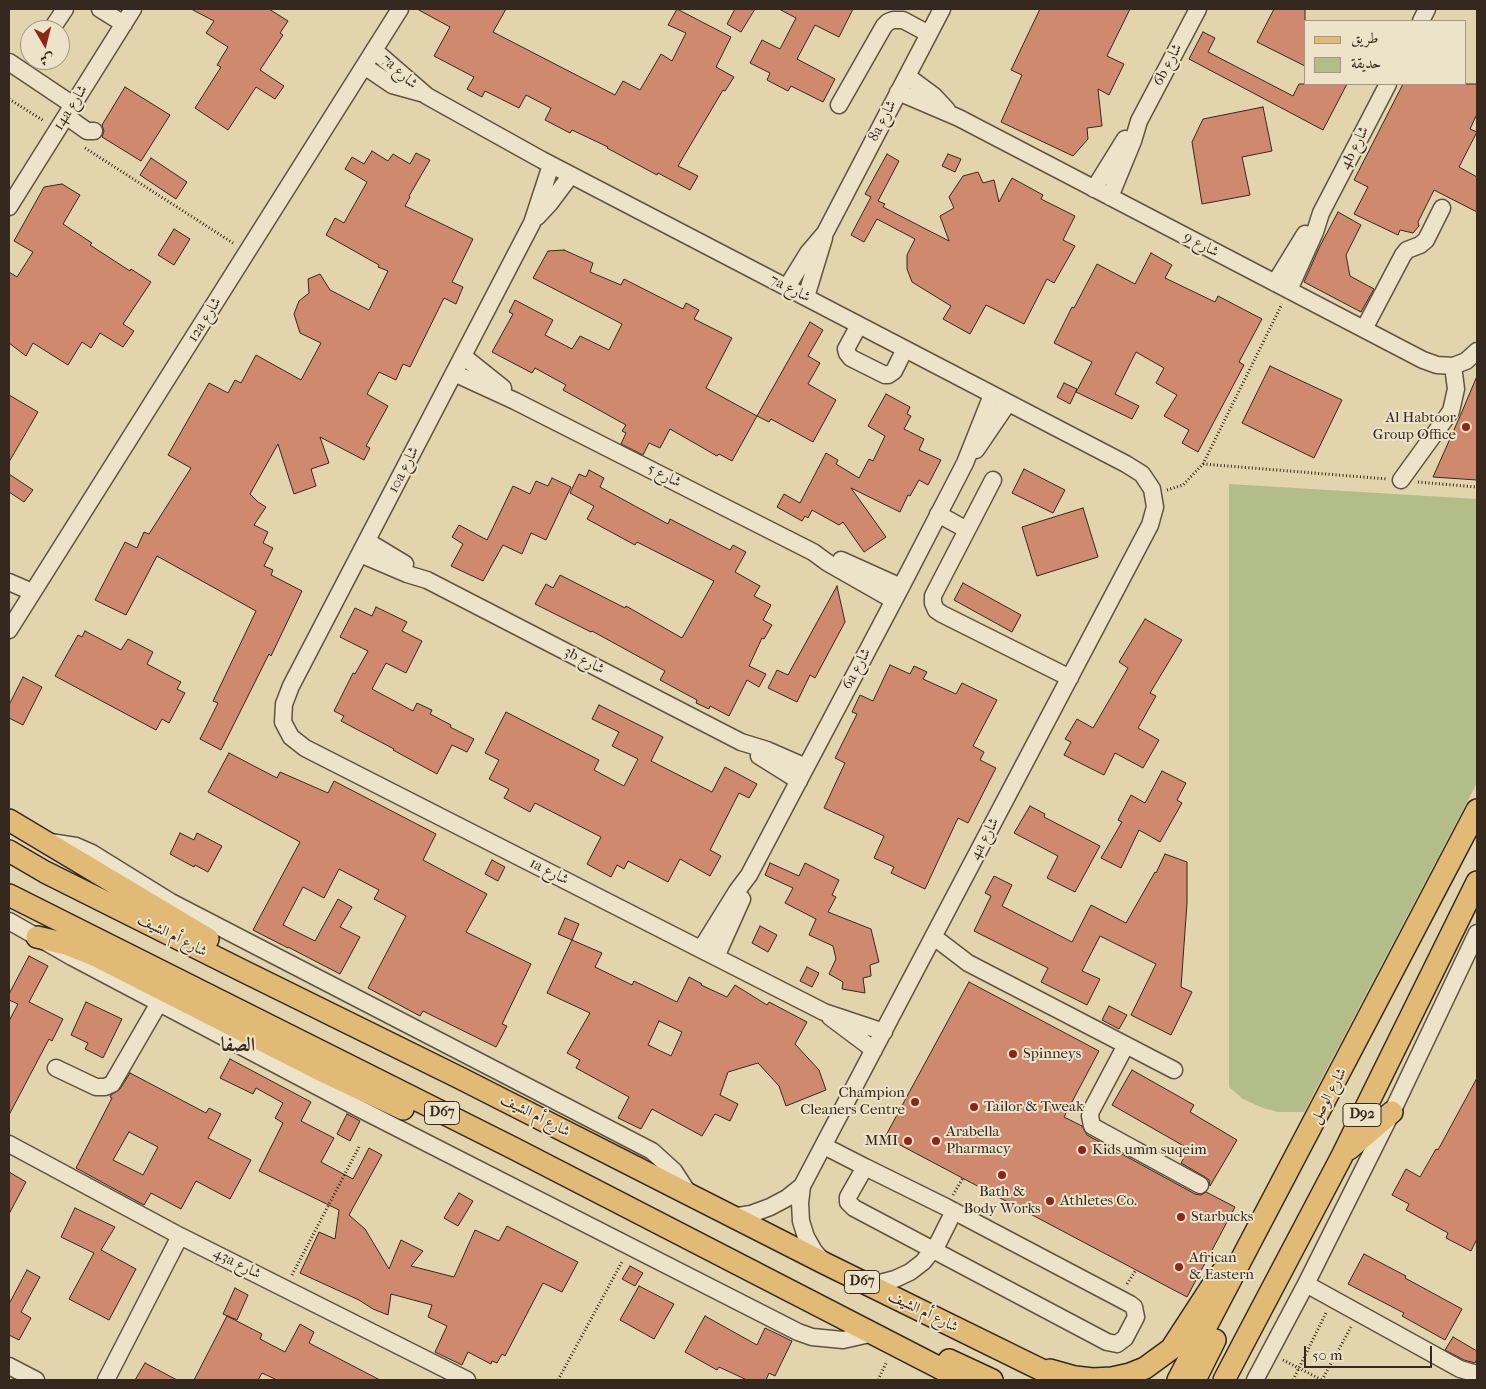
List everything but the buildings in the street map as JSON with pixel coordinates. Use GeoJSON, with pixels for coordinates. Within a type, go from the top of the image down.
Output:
{"type":"FeatureCollection","features":[{"type":"Feature","properties":{"kind":"main road","name":"شارع الوصل"},"geometry":{"type":"LineString","coordinates":[[1178,1380],[1477,810]]}},
{"type":"Feature","properties":{"kind":"main road"},"geometry":{"type":"LineString","coordinates":[[9,820],[209,940],[220,948],[239,969]]}},
{"type":"Feature","properties":{"kind":"main road","name":"شارع أم الشيف"},"geometry":{"type":"LineString","coordinates":[[9,851],[54,876],[462,1079],[690,1196],[1062,1380]]}},
{"type":"Feature","properties":{"kind":"main road","name":"D92"},"geometry":{"type":"LineString","coordinates":[[1224,1380],[1342,1156],[1477,882]]}},
{"type":"Feature","properties":{"kind":"main road","name":"D67"},"geometry":{"type":"LineString","coordinates":[[9,895],[515,1149],[963,1380]]}},
{"type":"Feature","properties":{"kind":"main road"},"geometry":{"type":"LineString","coordinates":[[38,937],[66,944],[94,955],[322,1071],[481,1145],[498,1150],[515,1149]]}},
{"type":"Feature","properties":{"kind":"main road"},"geometry":{"type":"LineString","coordinates":[[1342,1156],[1392,1112]]}},
{"type":"Feature","properties":{"kind":"main road"},"geometry":{"type":"LineString","coordinates":[[1195,1380],[1254,1263],[1259,1247],[1264,1215]]}},
{"type":"Feature","properties":{"kind":"main road"},"geometry":{"type":"LineString","coordinates":[[1035,1366],[1075,1377],[1093,1379],[1112,1378],[1146,1368],[1172,1349],[1222,1272],[1247,1249]]}},
{"type":"Feature","properties":{"kind":"main road"},"geometry":{"type":"LineString","coordinates":[[1237,1380],[1242,1347]]}},
{"type":"Feature","properties":{"kind":"main road"},"geometry":{"type":"LineString","coordinates":[[917,1357],[941,1380]]}},
{"type":"Feature","properties":{"kind":"main road"},"geometry":{"type":"LineString","coordinates":[[917,1357],[937,1357],[953,1361],[992,1380]]}},
{"type":"Feature","properties":{"kind":"street"},"geometry":{"type":"LineString","coordinates":[[58,20],[66,9]]}},
{"type":"Feature","properties":{"kind":"street"},"geometry":{"type":"LineString","coordinates":[[100,9],[124,24]]}},
{"type":"Feature","properties":{"kind":"street","name":"14a شارع"},"geometry":{"type":"LineString","coordinates":[[9,207],[133,9]]}},
{"type":"Feature","properties":{"kind":"street","name":"12a شارع"},"geometry":{"type":"LineString","coordinates":[[9,630],[14,608],[32,592],[400,9]]}},
{"type":"Feature","properties":{"kind":"street","name":"8a شارع"},"geometry":{"type":"LineString","coordinates":[[806,297],[825,234],[942,9]]}},
{"type":"Feature","properties":{"kind":"street","name":"6b شارع"},"geometry":{"type":"LineString","coordinates":[[1110,197],[1139,121],[1198,9]]}},
{"type":"Feature","properties":{"kind":"street"},"geometry":{"type":"LineString","coordinates":[[839,105],[888,22],[903,20],[929,34]]}},
{"type":"Feature","properties":{"kind":"street","name":"7a شارع"},"geometry":{"type":"LineString","coordinates":[[374,50],[423,94]]}},
{"type":"Feature","properties":{"kind":"street","name":"7a شارع"},"geometry":{"type":"LineString","coordinates":[[364,66],[392,85],[423,94],[551,165],[1126,464],[1142,474],[1152,489]]}},
{"type":"Feature","properties":{"kind":"street"},"geometry":{"type":"LineString","coordinates":[[30,70],[65,117],[87,131],[94,131]]}},
{"type":"Feature","properties":{"kind":"street","name":"شارع 9"},"geometry":{"type":"LineString","coordinates":[[907,76],[934,96],[952,115]]}},
{"type":"Feature","properties":{"kind":"street","name":"4b شارع"},"geometry":{"type":"LineString","coordinates":[[1282,287],[1309,228],[1321,213],[1387,85]]}},
{"type":"Feature","properties":{"kind":"street","name":"شارع 9"},"geometry":{"type":"LineString","coordinates":[[898,92],[952,115],[1423,360],[1437,366],[1453,366]]}},
{"type":"Feature","properties":{"kind":"street","name":"6b شارع"},"geometry":{"type":"LineString","coordinates":[[1094,189],[1127,136],[1139,121]]}},
{"type":"Feature","properties":{"kind":"street","name":"10a شارع"},"geometry":{"type":"LineString","coordinates":[[283,722],[284,704],[291,686],[533,220],[551,165]]}},
{"type":"Feature","properties":{"kind":"street","name":"10a شارع"},"geometry":{"type":"LineString","coordinates":[[533,220],[550,204],[571,175]]}},
{"type":"Feature","properties":{"kind":"street"},"geometry":{"type":"LineString","coordinates":[[1364,329],[1403,255],[1407,250],[1420,245],[1426,240],[1442,208]]}},
{"type":"Feature","properties":{"kind":"street","name":"8a شارع"},"geometry":{"type":"LineString","coordinates":[[787,287],[808,254],[825,234]]}},
{"type":"Feature","properties":{"kind":"street"},"geometry":{"type":"LineString","coordinates":[[859,325],[846,350],[847,353],[851,358],[881,374],[888,375],[894,370],[905,349]]}},
{"type":"Feature","properties":{"kind":"street"},"geometry":{"type":"LineString","coordinates":[[1402,480],[1451,411],[1456,389],[1453,366],[1466,361],[1477,351]]}},
{"type":"Feature","properties":{"kind":"street","name":"شارع 5"},"geometry":{"type":"LineString","coordinates":[[463,356],[515,401]]}},
{"type":"Feature","properties":{"kind":"street","name":"شارع 5"},"geometry":{"type":"LineString","coordinates":[[454,372],[812,552],[838,559],[897,593]]}},
{"type":"Feature","properties":{"kind":"street","name":"6a شارع"},"geometry":{"type":"LineString","coordinates":[[701,949],[749,875],[965,463],[992,395]]}},
{"type":"Feature","properties":{"kind":"street","name":"6a شارع"},"geometry":{"type":"LineString","coordinates":[[965,463],[978,448],[1008,403]]}},
{"type":"Feature","properties":{"kind":"street"},"geometry":{"type":"LineString","coordinates":[[993,480],[933,596],[933,603],[936,610],[942,614],[1070,678]]}},
{"type":"Feature","properties":{"kind":"street","name":"4a شارع"},"geometry":{"type":"LineString","coordinates":[[732,1217],[751,1214],[770,1207],[787,1198],[802,1186],[1150,525],[1155,507],[1152,489]]}},
{"type":"Feature","properties":{"kind":"street"},"geometry":{"type":"LineString","coordinates":[[938,514],[967,530]]}},
{"type":"Feature","properties":{"kind":"street","name":"3b شارع"},"geometry":{"type":"LineString","coordinates":[[363,547],[412,568],[427,580],[741,742],[767,750],[802,774]]}},
{"type":"Feature","properties":{"kind":"street"},"geometry":{"type":"LineString","coordinates":[[9,582],[32,592]]}},
{"type":"Feature","properties":{"kind":"street","name":"1a شارع"},"geometry":{"type":"LineString","coordinates":[[283,722],[291,737],[305,748],[824,1012],[884,1032]]}},
{"type":"Feature","properties":{"kind":"street"},"geometry":{"type":"LineString","coordinates":[[42,841],[60,842],[92,853],[170,902],[652,1151],[674,1171],[690,1196]]}},
{"type":"Feature","properties":{"kind":"street","name":"6a شارع"},"geometry":{"type":"LineString","coordinates":[[716,957],[741,901],[749,875]]}},
{"type":"Feature","properties":{"kind":"street"},"geometry":{"type":"LineString","coordinates":[[9,921],[60,951],[362,1110],[798,1332],[812,1337],[843,1340],[874,1334]]}},
{"type":"Feature","properties":{"kind":"street"},"geometry":{"type":"LineString","coordinates":[[1256,1380],[1392,1112],[1477,933]]}},
{"type":"Feature","properties":{"kind":"street"},"geometry":{"type":"LineString","coordinates":[[930,944],[1174,1070]]}},
{"type":"Feature","properties":{"kind":"street"},"geometry":{"type":"LineString","coordinates":[[56,1068],[96,1087],[106,1087],[112,1084],[159,1003]]}},
{"type":"Feature","properties":{"kind":"street","name":"1a شارع"},"geometry":{"type":"LineString","coordinates":[[824,1012],[874,1050]]}},
{"type":"Feature","properties":{"kind":"street"},"geometry":{"type":"LineString","coordinates":[[1126,1045],[1091,1111],[1092,1126],[1200,1185]]}},
{"type":"Feature","properties":{"kind":"street","name":"43a شارع"},"geometry":{"type":"LineString","coordinates":[[9,1144],[180,1236],[467,1380]]}},
{"type":"Feature","properties":{"kind":"street"},"geometry":{"type":"LineString","coordinates":[[824,1146],[954,1212],[1130,1304],[1136,1312],[1134,1322],[1122,1342],[1112,1344],[850,1205],[849,1194],[865,1167]]}},
{"type":"Feature","properties":{"kind":"street","name":"4a شارع"},"geometry":{"type":"LineString","coordinates":[[802,1186],[801,1212],[806,1237],[814,1251],[826,1264]]}},
{"type":"Feature","properties":{"kind":"street"},"geometry":{"type":"LineString","coordinates":[[864,1283],[895,1279],[910,1272],[923,1262],[933,1250],[954,1212]]}},
{"type":"Feature","properties":{"kind":"street"},"geometry":{"type":"LineString","coordinates":[[106,1380],[180,1236]]}},
{"type":"Feature","properties":{"kind":"street"},"geometry":{"type":"LineString","coordinates":[[1306,1284],[1460,1369],[1477,1374]]}},
{"type":"Feature","properties":{"kind":"street"},"geometry":{"type":"LineString","coordinates":[[9,1366],[36,1380]]}},
{"type":"Feature","properties":{"kind":"path"},"geometry":{"type":"LineString","coordinates":[[9,99],[65,117]]}},
{"type":"Feature","properties":{"kind":"path"},"geometry":{"type":"LineString","coordinates":[[82,146],[248,252]]}},
{"type":"Feature","properties":{"kind":"path"},"geometry":{"type":"LineString","coordinates":[[1152,489],[1167,490],[1183,485],[1203,464],[1282,287]]}},
{"type":"Feature","properties":{"kind":"path"},"geometry":{"type":"LineString","coordinates":[[1203,464],[1477,487]]}},
{"type":"Feature","properties":{"kind":"path"},"geometry":{"type":"LineString","coordinates":[[284,1288],[360,1145]]}},
{"type":"Feature","properties":{"kind":"path"},"geometry":{"type":"LineString","coordinates":[[558,1380],[630,1247]]}},
{"type":"Feature","properties":{"kind":"path"},"geometry":{"type":"LineString","coordinates":[[1293,1380],[1332,1298]]}},
{"type":"Feature","properties":{"kind":"path"},"geometry":{"type":"LineString","coordinates":[[1270,1353],[1322,1380],[1358,1313]]}},
{"type":"Feature","properties":{"kind":"green space"},"geometry":{"type":"Polygon","coordinates":[[[1229,484],[1477,499],[1477,783],[1304,1112],[1278,1112],[1263,1108],[1243,1099],[1229,1087],[1229,484]]]}},
{"type":"Feature","properties":{"kind":"place","name":"Al Habtoor Group Office"},"geometry":{"type":"Point","coordinates":[1466,427]}},
{"type":"Feature","properties":{"kind":"place","name":"Spinneys"},"geometry":{"type":"Point","coordinates":[1013,1054]}},
{"type":"Feature","properties":{"kind":"place","name":"Champion Cleaners Centre"},"geometry":{"type":"Point","coordinates":[915,1102]}},
{"type":"Feature","properties":{"kind":"place","name":"Tailor & Tweak"},"geometry":{"type":"Point","coordinates":[974,1107]}},
{"type":"Feature","properties":{"kind":"place","name":"MMI"},"geometry":{"type":"Point","coordinates":[908,1141]}},
{"type":"Feature","properties":{"kind":"place","name":"Arabella Pharmacy"},"geometry":{"type":"Point","coordinates":[936,1141]}},
{"type":"Feature","properties":{"kind":"place","name":"Kids umm suqeim"},"geometry":{"type":"Point","coordinates":[1082,1150]}},
{"type":"Feature","properties":{"kind":"place","name":"Bath & Body Works"},"geometry":{"type":"Point","coordinates":[1002,1175]}},
{"type":"Feature","properties":{"kind":"place","name":"Athletes Co."},"geometry":{"type":"Point","coordinates":[1050,1201]}},
{"type":"Feature","properties":{"kind":"place","name":"Starbucks"},"geometry":{"type":"Point","coordinates":[1181,1217]}},
{"type":"Feature","properties":{"kind":"place","name":"African & Eastern"},"geometry":{"type":"Point","coordinates":[1179,1267]}},
{"type":"Feature","properties":{"kind":"district","name":"الصفا"},"geometry":{"type":"Point","coordinates":[238,1046]}}]}
